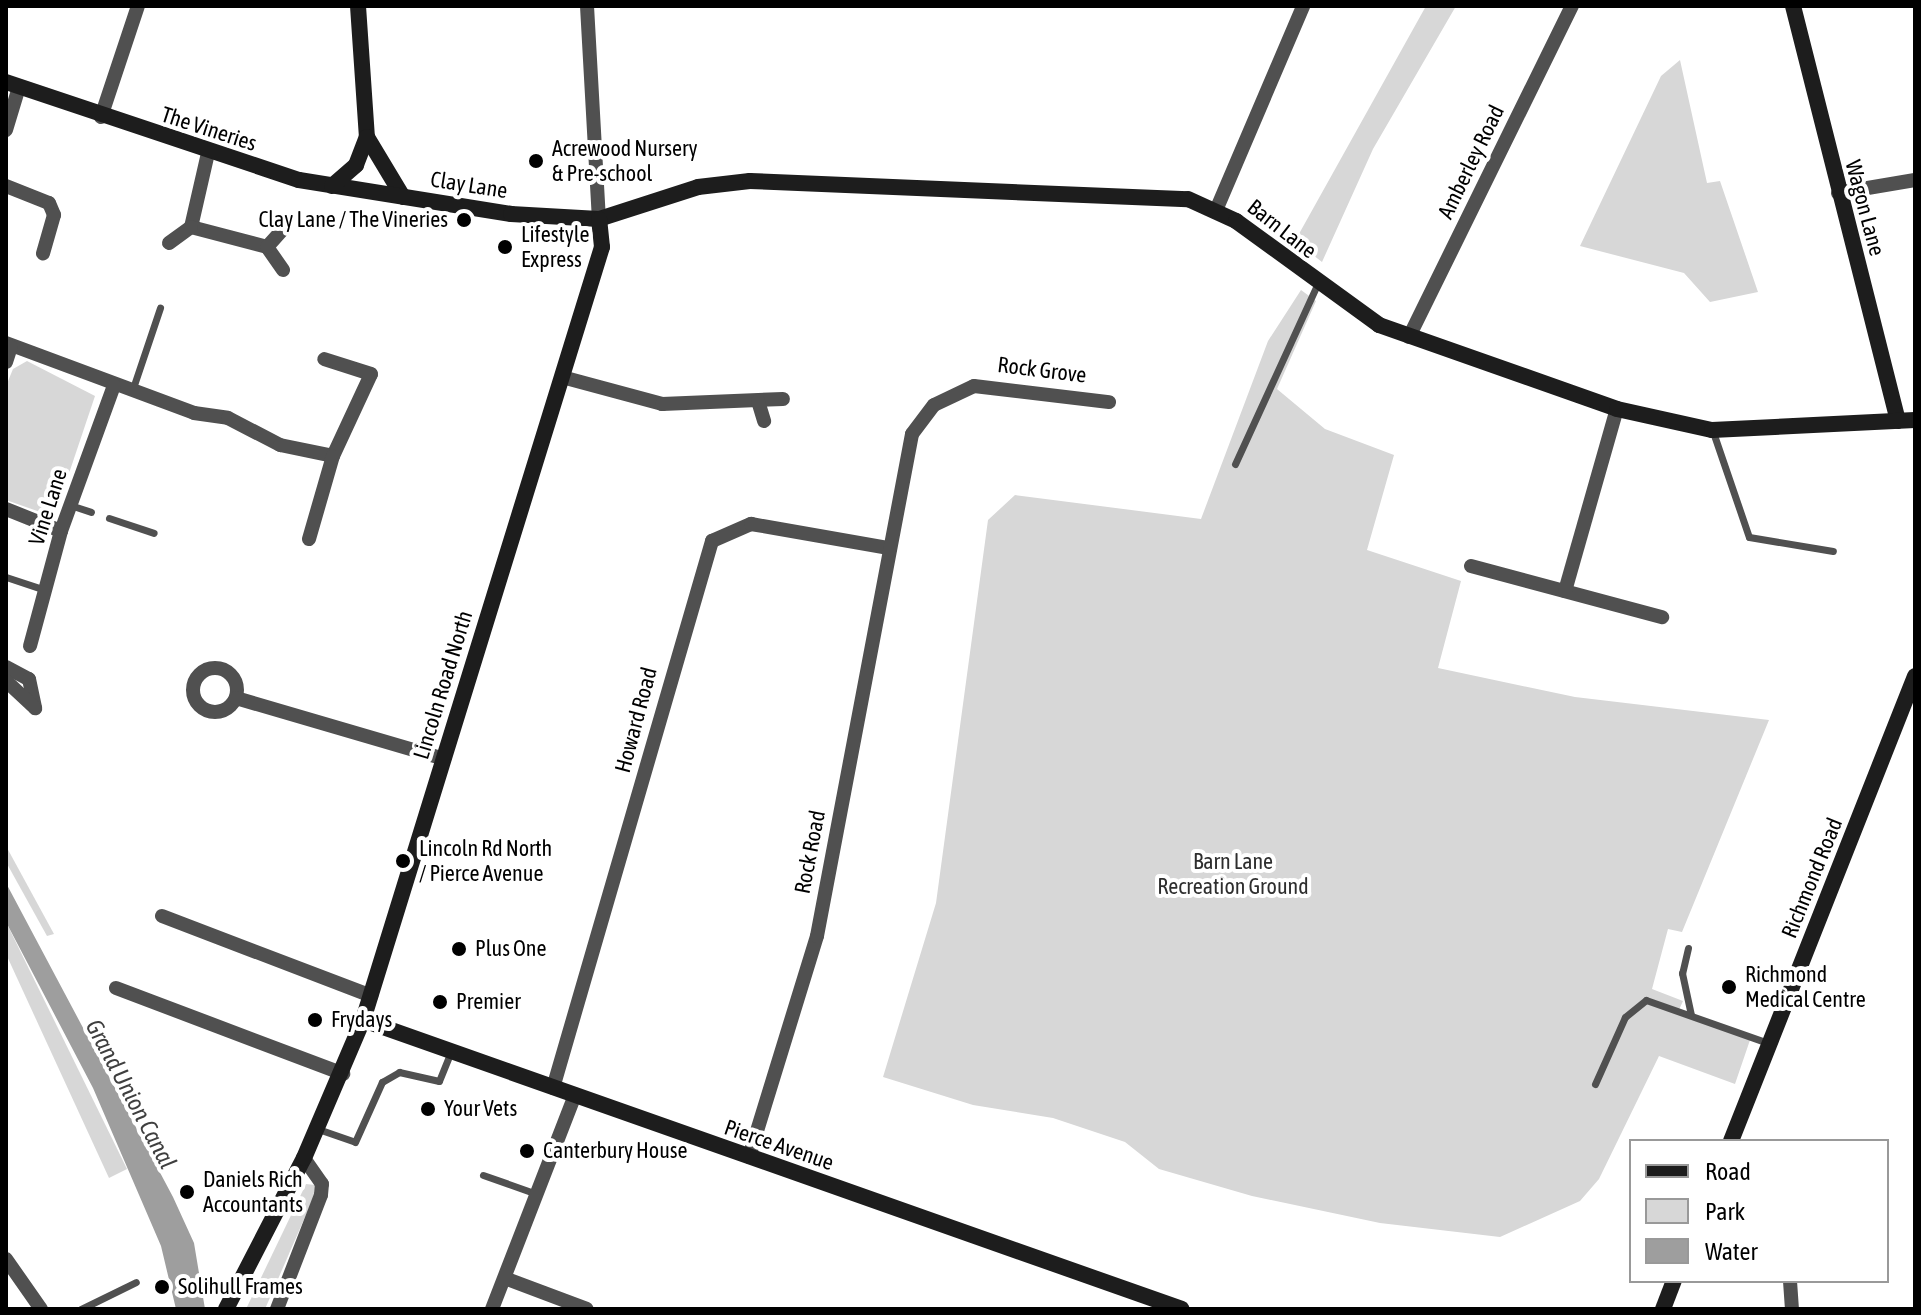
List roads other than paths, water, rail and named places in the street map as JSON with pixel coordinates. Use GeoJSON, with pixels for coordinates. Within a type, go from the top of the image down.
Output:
{"type":"FeatureCollection","features":[{"type":"Feature","properties":{"kind":"street"},"geometry":{"type":"LineString","coordinates":[[101,117],[138,6]]}},
{"type":"Feature","properties":{"kind":"street","name":"Clay Lane"},"geometry":{"type":"LineString","coordinates":[[358,6],[367,137],[403,197],[599,219]]}},
{"type":"Feature","properties":{"kind":"street"},"geometry":{"type":"LineString","coordinates":[[587,6],[599,219]]}},
{"type":"Feature","properties":{"kind":"street"},"geometry":{"type":"LineString","coordinates":[[1217,208],[1303,6]]}},
{"type":"Feature","properties":{"kind":"street","name":"Amberley Road"},"geometry":{"type":"LineString","coordinates":[[1409,337],[1572,6]]}},
{"type":"Feature","properties":{"kind":"street","name":"Wagon Lane"},"geometry":{"type":"LineString","coordinates":[[1793,6],[1838,193],[1906,420]]}},
{"type":"Feature","properties":{"kind":"street"},"geometry":{"type":"LineString","coordinates":[[6,130],[12,85]]}},
{"type":"Feature","properties":{"kind":"street","name":"The Vineries"},"geometry":{"type":"LineString","coordinates":[[12,85],[208,153],[332,186],[403,197]]}},
{"type":"Feature","properties":{"kind":"street"},"geometry":{"type":"LineString","coordinates":[[332,186],[356,165],[367,137]]}},
{"type":"Feature","properties":{"kind":"street"},"geometry":{"type":"LineString","coordinates":[[169,243],[191,227],[208,153]]}},
{"type":"Feature","properties":{"kind":"street"},"geometry":{"type":"LineString","coordinates":[[1838,193],[1915,180]]}},
{"type":"Feature","properties":{"kind":"street","name":"Barn Lane"},"geometry":{"type":"LineString","coordinates":[[599,219],[698,187],[750,181],[1139,193],[1217,208],[1317,285],[1409,337],[1617,409],[1712,430],[1906,420]]}},
{"type":"Feature","properties":{"kind":"street"},"geometry":{"type":"LineString","coordinates":[[6,186],[49,203],[54,215],[43,253]]}},
{"type":"Feature","properties":{"kind":"street","name":"Lincoln Road North"},"geometry":{"type":"LineString","coordinates":[[227,1309],[318,1129],[363,1020],[602,247],[599,219]]}},
{"type":"Feature","properties":{"kind":"street"},"geometry":{"type":"LineString","coordinates":[[191,227],[267,247],[283,270]]}},
{"type":"Feature","properties":{"kind":"street"},"geometry":{"type":"LineString","coordinates":[[267,247],[284,228]]}},
{"type":"Feature","properties":{"kind":"street"},"geometry":{"type":"LineString","coordinates":[[6,362],[9,345],[194,413],[333,456]]}},
{"type":"Feature","properties":{"kind":"street"},"geometry":{"type":"LineString","coordinates":[[309,539],[333,456],[371,374],[324,359]]}},
{"type":"Feature","properties":{"kind":"street"},"geometry":{"type":"LineString","coordinates":[[562,377],[662,404],[783,399]]}},
{"type":"Feature","properties":{"kind":"street","name":"Rock Grove"},"geometry":{"type":"LineString","coordinates":[[889,548],[909,443],[934,405],[960,390],[992,384],[1109,402]]}},
{"type":"Feature","properties":{"kind":"street","name":"Vine Lane"},"geometry":{"type":"LineString","coordinates":[[30,646],[61,531],[114,385]]}},
{"type":"Feature","properties":{"kind":"street"},"geometry":{"type":"LineString","coordinates":[[758,401],[764,421]]}},
{"type":"Feature","properties":{"kind":"street"},"geometry":{"type":"LineString","coordinates":[[1565,591],[1617,409]]}},
{"type":"Feature","properties":{"kind":"street"},"geometry":{"type":"LineString","coordinates":[[6,509],[61,531]]}},
{"type":"Feature","properties":{"kind":"street","name":"Howard Road"},"geometry":{"type":"LineString","coordinates":[[553,1088],[712,541],[751,524],[889,548]]}},
{"type":"Feature","properties":{"kind":"street","name":"Rock Road"},"geometry":{"type":"LineString","coordinates":[[749,1157],[817,936],[889,548]]}},
{"type":"Feature","properties":{"kind":"street"},"geometry":{"type":"LineString","coordinates":[[1471,566],[1662,617]]}},
{"type":"Feature","properties":{"kind":"street"},"geometry":{"type":"LineString","coordinates":[[6,667],[29,679],[35,708],[6,681]]}},
{"type":"Feature","properties":{"kind":"street","name":"Richmond Road"},"geometry":{"type":"LineString","coordinates":[[1732,1139],[1915,676]]}},
{"type":"Feature","properties":{"kind":"street"},"geometry":{"type":"LineString","coordinates":[[236,698],[444,759]]}},
{"type":"Feature","properties":{"kind":"street"},"geometry":{"type":"LineString","coordinates":[[162,916],[371,996]]}},
{"type":"Feature","properties":{"kind":"street"},"geometry":{"type":"LineString","coordinates":[[116,988],[343,1074]]}},
{"type":"Feature","properties":{"kind":"street","name":"Pierce Avenue"},"geometry":{"type":"LineString","coordinates":[[363,1020],[1182,1309]]}},
{"type":"Feature","properties":{"kind":"street"},"geometry":{"type":"LineString","coordinates":[[492,1309],[507,1279],[575,1095]]}},
{"type":"Feature","properties":{"kind":"street"},"geometry":{"type":"LineString","coordinates":[[277,1309],[321,1195],[304,1158]]}},
{"type":"Feature","properties":{"kind":"street"},"geometry":{"type":"LineString","coordinates":[[6,1259],[41,1309]]}},
{"type":"Feature","properties":{"kind":"street"},"geometry":{"type":"LineString","coordinates":[[507,1279],[587,1309]]}},
{"type":"Feature","properties":{"kind":"street"},"geometry":{"type":"LineString","coordinates":[[1663,1309],[1673,1283]]}},
{"type":"Feature","properties":{"kind":"street"},"geometry":{"type":"LineString","coordinates":[[1790,1283],[1792,1309]]}},
{"type":"Feature","properties":{"kind":"lane"},"geometry":{"type":"LineString","coordinates":[[1235,464],[1317,285]]}},
{"type":"Feature","properties":{"kind":"lane"},"geometry":{"type":"LineString","coordinates":[[132,391],[160,308]]}},
{"type":"Feature","properties":{"kind":"lane"},"geometry":{"type":"LineString","coordinates":[[1712,430],[1749,537],[1833,551]]}},
{"type":"Feature","properties":{"kind":"lane"},"geometry":{"type":"LineString","coordinates":[[70,505],[91,512]]}},
{"type":"Feature","properties":{"kind":"lane"},"geometry":{"type":"LineString","coordinates":[[109,518],[154,533]]}},
{"type":"Feature","properties":{"kind":"lane"},"geometry":{"type":"LineString","coordinates":[[6,577],[45,590]]}},
{"type":"Feature","properties":{"kind":"lane"},"geometry":{"type":"LineString","coordinates":[[1688,948],[1682,973],[1691,1015]]}},
{"type":"Feature","properties":{"kind":"lane"},"geometry":{"type":"LineString","coordinates":[[1595,1084],[1635,1005],[1655,1001],[1770,1043]]}},
{"type":"Feature","properties":{"kind":"lane"},"geometry":{"type":"LineString","coordinates":[[318,1129],[355,1142],[382,1082],[399,1072],[439,1081],[451,1051]]}},
{"type":"Feature","properties":{"kind":"lane"},"geometry":{"type":"LineString","coordinates":[[483,1175],[539,1195]]}},
{"type":"Feature","properties":{"kind":"lane"},"geometry":{"type":"LineString","coordinates":[[81,1309],[136,1282]]}},
{"type":"Feature","properties":{"kind":"water"},"geometry":{"type":"Polygon","coordinates":[[[6,883],[173,1197],[194,1243],[205,1309],[176,1309],[161,1246],[93,1088],[6,922],[6,883]]]}},
{"type":"Feature","properties":{"kind":"place","name":"Acrewood Nursery & Pre-school"},"geometry":{"type":"Point","coordinates":[536,161]}},
{"type":"Feature","properties":{"kind":"place","name":"Clay Lane / The Vineries"},"geometry":{"type":"Point","coordinates":[464,220]}},
{"type":"Feature","properties":{"kind":"place","name":"Lifestyle Express"},"geometry":{"type":"Point","coordinates":[505,247]}},
{"type":"Feature","properties":{"kind":"place","name":"Lincoln Rd North / Pierce Avenue"},"geometry":{"type":"Point","coordinates":[403,861]}},
{"type":"Feature","properties":{"kind":"place","name":"Plus One"},"geometry":{"type":"Point","coordinates":[459,949]}},
{"type":"Feature","properties":{"kind":"place","name":"Richmond Medical Centre"},"geometry":{"type":"Point","coordinates":[1729,987]}},
{"type":"Feature","properties":{"kind":"place","name":"Premier"},"geometry":{"type":"Point","coordinates":[440,1002]}},
{"type":"Feature","properties":{"kind":"place","name":"Frydays"},"geometry":{"type":"Point","coordinates":[315,1020]}},
{"type":"Feature","properties":{"kind":"place","name":"Your Vets"},"geometry":{"type":"Point","coordinates":[428,1109]}},
{"type":"Feature","properties":{"kind":"place","name":"Canterbury House"},"geometry":{"type":"Point","coordinates":[527,1151]}},
{"type":"Feature","properties":{"kind":"place","name":"Daniels Rich Accountants"},"geometry":{"type":"Point","coordinates":[187,1192]}},
{"type":"Feature","properties":{"kind":"place","name":"Solihull Frames"},"geometry":{"type":"Point","coordinates":[162,1287]}},
{"type":"Feature","properties":{"kind":"park label","name":"Barn Lane Recreation Ground"},"geometry":{"type":"Point","coordinates":[1233,874]}},
{"type":"Feature","properties":{"kind":"water label","name":"Grand Union Canal"},"geometry":{"type":"Point","coordinates":[131,1094]}}]}
